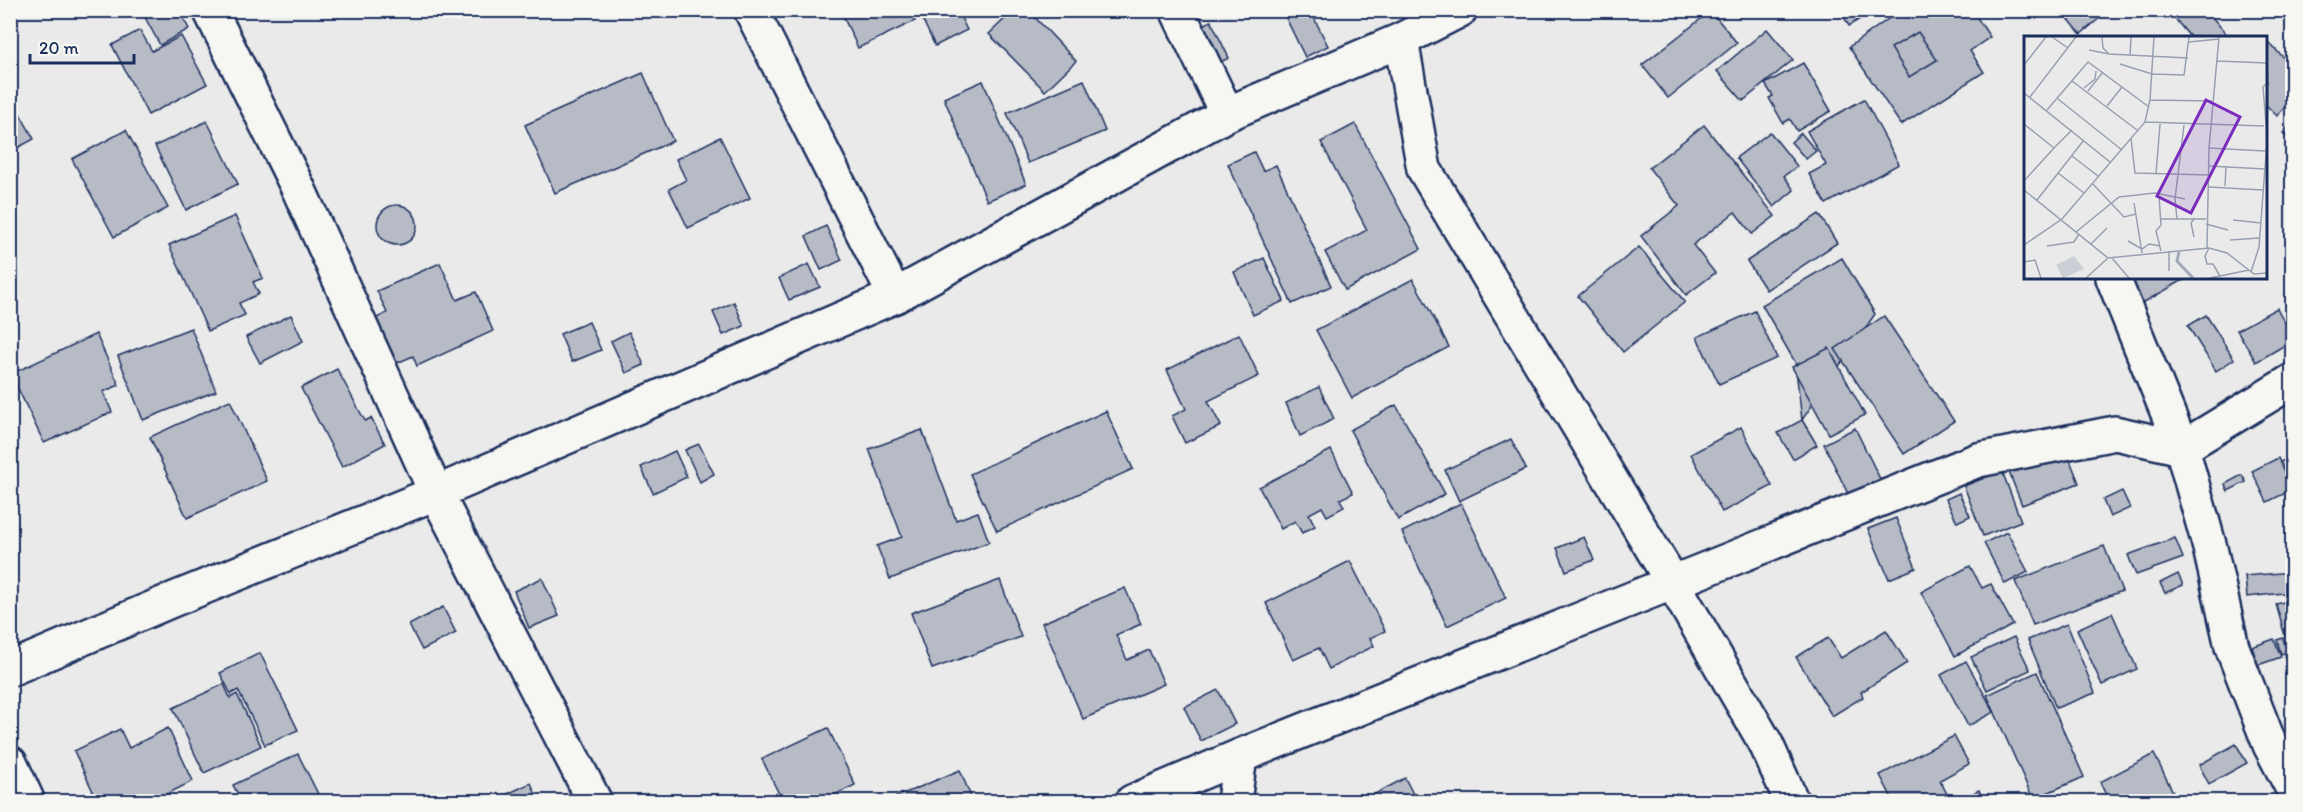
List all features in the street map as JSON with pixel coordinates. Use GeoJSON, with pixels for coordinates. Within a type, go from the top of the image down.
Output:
{"type":"FeatureCollection","features":[{"type":"Feature","properties":{"kind":"street"},"geometry":{"type":"LineString","coordinates":[[210,10],[299,190],[436,493],[594,801]]}},
{"type":"Feature","properties":{"kind":"street"},"geometry":{"type":"LineString","coordinates":[[751,10],[895,296]]}},
{"type":"Feature","properties":{"kind":"street"},"geometry":{"type":"LineString","coordinates":[[1177,10],[1227,114]]}},
{"type":"Feature","properties":{"kind":"street"},"geometry":{"type":"LineString","coordinates":[[10,669],[172,600],[436,493],[895,296],[1227,114],[1401,40],[1460,10]]}},
{"type":"Feature","properties":{"kind":"street"},"geometry":{"type":"LineString","coordinates":[[1401,40],[1424,170],[1673,583],[1766,744],[1792,801]]}},
{"type":"Feature","properties":{"kind":"street"},"geometry":{"type":"LineString","coordinates":[[2113,279],[2182,448],[2210,548],[2232,647],[2270,746],[2292,788],[2290,801]]}},
{"type":"Feature","properties":{"kind":"street"},"geometry":{"type":"LineString","coordinates":[[1132,801],[1978,460],[2115,433],[2182,448],[2292,381]]}},
{"type":"Feature","properties":{"kind":"street"},"geometry":{"type":"LineString","coordinates":[[1234,801],[1240,756]]}},
{"type":"Feature","properties":{"kind":"street"},"geometry":{"type":"LineString","coordinates":[[10,763],[28,801]]}},
{"type":"Feature","properties":{"kind":"building"},"geometry":{"type":"Polygon","coordinates":[[[141,10],[179,10],[189,29],[160,45],[141,10]]]}},
{"type":"Feature","properties":{"kind":"building"},"geometry":{"type":"Polygon","coordinates":[[[854,10],[910,10],[915,21],[858,48],[843,16],[854,10]]]}},
{"type":"Feature","properties":{"kind":"building"},"geometry":{"type":"Polygon","coordinates":[[[918,10],[957,10],[967,30],[935,46],[918,10]]]}},
{"type":"Feature","properties":{"kind":"building"},"geometry":{"type":"Polygon","coordinates":[[[1014,10],[1028,10],[1076,61],[1045,91],[989,34],[1014,10]]]}},
{"type":"Feature","properties":{"kind":"building"},"geometry":{"type":"Polygon","coordinates":[[[1297,10],[1310,10],[1328,46],[1305,57],[1285,16],[1297,10]]]}},
{"type":"Feature","properties":{"kind":"building"},"geometry":{"type":"Polygon","coordinates":[[[1840,10],[1874,10],[1849,26],[1840,10]]]}},
{"type":"Feature","properties":{"kind":"building"},"geometry":{"type":"Polygon","coordinates":[[[1901,10],[1943,10],[1945,13],[1949,10],[1972,10],[1990,37],[1970,51],[1984,72],[1901,125],[1849,47],[1901,10]]]}},
{"type":"Feature","properties":{"kind":"building"},"geometry":{"type":"Polygon","coordinates":[[[2061,10],[2109,10],[2081,34],[2061,10]]]}},
{"type":"Feature","properties":{"kind":"building"},"geometry":{"type":"Polygon","coordinates":[[[2176,10],[2206,10],[2228,36],[2189,36],[2171,14],[2176,10]]]}},
{"type":"Feature","properties":{"kind":"building"},"geometry":{"type":"Polygon","coordinates":[[[1711,11],[1737,43],[1668,98],[1642,65],[1711,11]]]}},
{"type":"Feature","properties":{"kind":"building"},"geometry":{"type":"Polygon","coordinates":[[[1211,21],[1229,58],[1210,67],[1192,31],[1211,21]]]}},
{"type":"Feature","properties":{"kind":"building"},"geometry":{"type":"Polygon","coordinates":[[[1767,29],[1793,60],[1743,101],[1717,71],[1767,29]]]}},
{"type":"Feature","properties":{"kind":"building"},"geometry":{"type":"Polygon","coordinates":[[[140,30],[152,51],[181,36],[207,84],[148,115],[112,45],[140,30]]]}},
{"type":"Feature","properties":{"kind":"building"},"geometry":{"type":"Polygon","coordinates":[[[1918,32],[1937,60],[1909,77],[1891,48],[1918,32]]]}},
{"type":"Feature","properties":{"kind":"building"},"geometry":{"type":"Polygon","coordinates":[[[2267,41],[2292,66],[2292,99],[2277,116],[2267,106],[2267,41]]]}},
{"type":"Feature","properties":{"kind":"building"},"geometry":{"type":"Polygon","coordinates":[[[1803,63],[1831,111],[1797,131],[1790,119],[1783,123],[1769,98],[1773,96],[1765,84],[1803,63]]]}},
{"type":"Feature","properties":{"kind":"building"},"geometry":{"type":"Polygon","coordinates":[[[643,73],[673,141],[555,193],[525,125],[643,73]]]}},
{"type":"Feature","properties":{"kind":"building"},"geometry":{"type":"Polygon","coordinates":[[[1084,80],[1105,131],[1028,163],[1007,113],[1084,80]]]}},
{"type":"Feature","properties":{"kind":"building"},"geometry":{"type":"Polygon","coordinates":[[[983,81],[1026,184],[987,201],[944,98],[983,81]]]}},
{"type":"Feature","properties":{"kind":"building"},"geometry":{"type":"Polygon","coordinates":[[[10,96],[34,139],[10,152],[10,96]]]}},
{"type":"Feature","properties":{"kind":"building"},"geometry":{"type":"Polygon","coordinates":[[[1864,99],[1899,164],[1826,204],[1809,174],[1826,165],[1807,131],[1864,99]]]}},
{"type":"Feature","properties":{"kind":"building"},"geometry":{"type":"Polygon","coordinates":[[[207,121],[238,184],[186,210],[155,146],[207,121]]]}},
{"type":"Feature","properties":{"kind":"building"},"geometry":{"type":"Polygon","coordinates":[[[2292,123],[2292,142],[2283,133],[2292,123]]]}},
{"type":"Feature","properties":{"kind":"building"},"geometry":{"type":"Polygon","coordinates":[[[1355,124],[1421,249],[1345,290],[1325,252],[1367,230],[1321,142],[1355,124]]]}},
{"type":"Feature","properties":{"kind":"building"},"geometry":{"type":"Polygon","coordinates":[[[1704,125],[1775,216],[1752,234],[1735,212],[1693,245],[1715,273],[1686,295],[1641,236],[1679,206],[1649,168],[1704,125]]]}},
{"type":"Feature","properties":{"kind":"building"},"geometry":{"type":"Polygon","coordinates":[[[126,130],[168,208],[114,237],[72,159],[126,130]]]}},
{"type":"Feature","properties":{"kind":"building"},"geometry":{"type":"Polygon","coordinates":[[[1770,132],[1797,166],[1784,176],[1794,190],[1774,207],[1736,158],[1770,132]]]}},
{"type":"Feature","properties":{"kind":"building"},"geometry":{"type":"Polygon","coordinates":[[[1801,133],[1816,151],[1806,159],[1791,142],[1801,133]]]}},
{"type":"Feature","properties":{"kind":"building"},"geometry":{"type":"Polygon","coordinates":[[[720,137],[750,198],[688,228],[669,189],[686,180],[676,159],[720,137]]]}},
{"type":"Feature","properties":{"kind":"building"},"geometry":{"type":"Polygon","coordinates":[[[1254,152],[1263,171],[1276,165],[1331,286],[1292,304],[1228,164],[1254,152]]]}},
{"type":"Feature","properties":{"kind":"building"},"geometry":{"type":"Polygon","coordinates":[[[397,205],[405,206],[411,211],[416,217],[416,233],[411,239],[405,244],[397,245],[389,244],[383,239],[378,233],[377,225],[378,217],[383,211],[389,206],[397,205]]]}},
{"type":"Feature","properties":{"kind":"building"},"geometry":{"type":"Polygon","coordinates":[[[1819,214],[1837,243],[1766,290],[1747,261],[1819,214]]]}},
{"type":"Feature","properties":{"kind":"building"},"geometry":{"type":"Polygon","coordinates":[[[235,216],[263,278],[253,282],[259,294],[239,303],[245,315],[208,331],[169,245],[235,216]]]}},
{"type":"Feature","properties":{"kind":"building"},"geometry":{"type":"Polygon","coordinates":[[[826,226],[842,260],[821,270],[806,236],[826,226]]]}},
{"type":"Feature","properties":{"kind":"building"},"geometry":{"type":"Polygon","coordinates":[[[1639,247],[1685,302],[1623,352],[1578,296],[1639,247]]]}},
{"type":"Feature","properties":{"kind":"building"},"geometry":{"type":"Polygon","coordinates":[[[1264,258],[1284,301],[1253,315],[1234,272],[1264,258]]]}},
{"type":"Feature","properties":{"kind":"building"},"geometry":{"type":"Polygon","coordinates":[[[1842,258],[1875,314],[1802,420],[1795,362],[1762,305],[1842,258]]]}},
{"type":"Feature","properties":{"kind":"building"},"geometry":{"type":"Polygon","coordinates":[[[440,263],[457,300],[476,292],[493,331],[417,366],[413,356],[397,363],[387,343],[380,346],[369,322],[387,313],[377,291],[440,263]]]}},
{"type":"Feature","properties":{"kind":"building"},"geometry":{"type":"Polygon","coordinates":[[[809,264],[820,287],[789,300],[779,278],[809,264]]]}},
{"type":"Feature","properties":{"kind":"building"},"geometry":{"type":"Polygon","coordinates":[[[1413,279],[1449,347],[1352,398],[1316,330],[1413,279]]]}},
{"type":"Feature","properties":{"kind":"building"},"geometry":{"type":"Polygon","coordinates":[[[2124,279],[2185,279],[2139,305],[2124,279]]]}},
{"type":"Feature","properties":{"kind":"building"},"geometry":{"type":"Polygon","coordinates":[[[734,302],[744,326],[723,335],[713,312],[734,302]]]}},
{"type":"Feature","properties":{"kind":"building"},"geometry":{"type":"Polygon","coordinates":[[[2277,308],[2292,336],[2292,341],[2256,362],[2237,330],[2277,308]]]}},
{"type":"Feature","properties":{"kind":"building"},"geometry":{"type":"Polygon","coordinates":[[[1755,311],[1777,358],[1719,384],[1697,337],[1755,311]]]}},
{"type":"Feature","properties":{"kind":"building"},"geometry":{"type":"Polygon","coordinates":[[[291,315],[303,341],[260,363],[246,337],[291,315]]]}},
{"type":"Feature","properties":{"kind":"building"},"geometry":{"type":"Polygon","coordinates":[[[2206,315],[2234,359],[2216,371],[2188,326],[2206,315]]]}},
{"type":"Feature","properties":{"kind":"building"},"geometry":{"type":"Polygon","coordinates":[[[1884,316],[1954,421],[1904,454],[1835,349],[1884,316]]]}},
{"type":"Feature","properties":{"kind":"building"},"geometry":{"type":"Polygon","coordinates":[[[589,322],[601,350],[572,362],[560,334],[589,322]]]}},
{"type":"Feature","properties":{"kind":"building"},"geometry":{"type":"Polygon","coordinates":[[[191,328],[216,391],[143,420],[118,356],[191,328]]]}},
{"type":"Feature","properties":{"kind":"building"},"geometry":{"type":"Polygon","coordinates":[[[629,332],[644,365],[626,373],[611,341],[629,332]]]}},
{"type":"Feature","properties":{"kind":"building"},"geometry":{"type":"Polygon","coordinates":[[[96,334],[119,385],[103,392],[112,412],[44,443],[11,374],[96,334]]]}},
{"type":"Feature","properties":{"kind":"building"},"geometry":{"type":"Polygon","coordinates":[[[1239,334],[1259,376],[1208,401],[1221,426],[1185,443],[1172,416],[1186,409],[1167,370],[1239,334]]]}},
{"type":"Feature","properties":{"kind":"building"},"geometry":{"type":"Polygon","coordinates":[[[1829,348],[1865,415],[1829,434],[1792,367],[1829,348]]]}},
{"type":"Feature","properties":{"kind":"building"},"geometry":{"type":"Polygon","coordinates":[[[337,369],[365,421],[371,418],[385,444],[342,467],[301,388],[337,369]]]}},
{"type":"Feature","properties":{"kind":"building"},"geometry":{"type":"Polygon","coordinates":[[[1319,387],[1334,419],[1300,436],[1286,403],[1319,387]]]}},
{"type":"Feature","properties":{"kind":"building"},"geometry":{"type":"Polygon","coordinates":[[[230,400],[267,481],[187,518],[150,437],[230,400]]]}},
{"type":"Feature","properties":{"kind":"building"},"geometry":{"type":"Polygon","coordinates":[[[1396,405],[1445,494],[1398,520],[1350,430],[1396,405]]]}},
{"type":"Feature","properties":{"kind":"building"},"geometry":{"type":"Polygon","coordinates":[[[1106,411],[1133,469],[997,531],[970,474],[1106,411]]]}},
{"type":"Feature","properties":{"kind":"building"},"geometry":{"type":"Polygon","coordinates":[[[1802,420],[1817,445],[1793,459],[1778,433],[1802,420]]]}},
{"type":"Feature","properties":{"kind":"building"},"geometry":{"type":"Polygon","coordinates":[[[1741,427],[1772,486],[1722,512],[1691,454],[1741,427]]]}},
{"type":"Feature","properties":{"kind":"building"},"geometry":{"type":"Polygon","coordinates":[[[1855,428],[1881,481],[1849,496],[1824,444],[1855,428]]]}},
{"type":"Feature","properties":{"kind":"building"},"geometry":{"type":"Polygon","coordinates":[[[922,430],[956,520],[978,512],[989,542],[890,579],[877,546],[902,537],[869,449],[922,430]]]}},
{"type":"Feature","properties":{"kind":"building"},"geometry":{"type":"Polygon","coordinates":[[[1511,439],[1526,469],[1459,501],[1445,470],[1511,439]]]}},
{"type":"Feature","properties":{"kind":"building"},"geometry":{"type":"Polygon","coordinates":[[[699,444],[714,474],[700,482],[685,450],[699,444]]]}},
{"type":"Feature","properties":{"kind":"building"},"geometry":{"type":"Polygon","coordinates":[[[2064,445],[2079,483],[2022,505],[2007,467],[2064,445]]]}},
{"type":"Feature","properties":{"kind":"building"},"geometry":{"type":"Polygon","coordinates":[[[1331,450],[1353,493],[1340,499],[1344,507],[1327,516],[1322,507],[1309,514],[1315,526],[1302,533],[1295,521],[1281,529],[1259,487],[1331,450]]]}},
{"type":"Feature","properties":{"kind":"building"},"geometry":{"type":"Polygon","coordinates":[[[675,451],[687,477],[653,493],[641,467],[675,451]]]}},
{"type":"Feature","properties":{"kind":"building"},"geometry":{"type":"Polygon","coordinates":[[[2292,457],[2292,483],[2290,484],[2280,462],[2292,457]]]}},
{"type":"Feature","properties":{"kind":"building"},"geometry":{"type":"Polygon","coordinates":[[[2278,458],[2292,490],[2267,502],[2252,471],[2278,458]]]}},
{"type":"Feature","properties":{"kind":"building"},"geometry":{"type":"Polygon","coordinates":[[[2002,471],[2021,521],[1983,536],[1964,486],[2002,471]]]}},
{"type":"Feature","properties":{"kind":"building"},"geometry":{"type":"Polygon","coordinates":[[[2242,475],[2246,482],[2228,491],[2225,484],[2242,475]]]}},
{"type":"Feature","properties":{"kind":"building"},"geometry":{"type":"Polygon","coordinates":[[[2122,491],[2130,508],[2110,517],[2103,500],[2122,491]]]}},
{"type":"Feature","properties":{"kind":"building"},"geometry":{"type":"Polygon","coordinates":[[[1959,493],[1970,516],[1957,522],[1946,499],[1959,493]]]}},
{"type":"Feature","properties":{"kind":"building"},"geometry":{"type":"Polygon","coordinates":[[[1461,503],[1506,598],[1447,626],[1402,532],[1461,503]]]}},
{"type":"Feature","properties":{"kind":"building"},"geometry":{"type":"Polygon","coordinates":[[[1896,518],[1916,568],[1889,579],[1868,529],[1896,518]]]}},
{"type":"Feature","properties":{"kind":"building"},"geometry":{"type":"Polygon","coordinates":[[[2007,532],[2028,572],[2005,584],[1984,543],[2007,532]]]}},
{"type":"Feature","properties":{"kind":"building"},"geometry":{"type":"Polygon","coordinates":[[[1584,537],[1594,560],[1566,571],[1557,548],[1584,537]]]}},
{"type":"Feature","properties":{"kind":"building"},"geometry":{"type":"Polygon","coordinates":[[[2175,538],[2183,558],[2136,575],[2128,555],[2175,538]]]}},
{"type":"Feature","properties":{"kind":"building"},"geometry":{"type":"Polygon","coordinates":[[[2104,546],[2122,591],[2033,625],[2015,581],[2104,546]]]}},
{"type":"Feature","properties":{"kind":"building"},"geometry":{"type":"Polygon","coordinates":[[[1350,561],[1385,631],[1370,638],[1374,646],[1329,669],[1319,648],[1293,660],[1266,603],[1350,561]]]}},
{"type":"Feature","properties":{"kind":"building"},"geometry":{"type":"Polygon","coordinates":[[[1970,566],[1982,588],[1991,584],[2013,625],[1955,656],[1921,592],[1970,566]]]}},
{"type":"Feature","properties":{"kind":"building"},"geometry":{"type":"Polygon","coordinates":[[[2292,572],[2292,592],[2247,597],[2245,576],[2292,572]]]}},
{"type":"Feature","properties":{"kind":"building"},"geometry":{"type":"Polygon","coordinates":[[[2178,574],[2183,585],[2165,593],[2160,583],[2178,574]]]}},
{"type":"Feature","properties":{"kind":"building"},"geometry":{"type":"Polygon","coordinates":[[[542,578],[559,616],[529,628],[514,591],[542,578]]]}},
{"type":"Feature","properties":{"kind":"building"},"geometry":{"type":"Polygon","coordinates":[[[1000,580],[1021,637],[932,669],[911,613],[1000,580]]]}},
{"type":"Feature","properties":{"kind":"building"},"geometry":{"type":"Polygon","coordinates":[[[1125,588],[1141,624],[1116,635],[1127,660],[1149,650],[1164,684],[1083,719],[1042,623],[1125,588]]]}},
{"type":"Feature","properties":{"kind":"building"},"geometry":{"type":"Polygon","coordinates":[[[2292,600],[2292,653],[2290,654],[2276,604],[2292,600]]]}},
{"type":"Feature","properties":{"kind":"building"},"geometry":{"type":"Polygon","coordinates":[[[443,607],[456,633],[422,650],[409,625],[443,607]]]}},
{"type":"Feature","properties":{"kind":"building"},"geometry":{"type":"Polygon","coordinates":[[[2112,613],[2137,669],[2102,685],[2077,629],[2112,613]]]}},
{"type":"Feature","properties":{"kind":"building"},"geometry":{"type":"Polygon","coordinates":[[[2067,624],[2095,693],[2056,708],[2028,640],[2067,624]]]}},
{"type":"Feature","properties":{"kind":"building"},"geometry":{"type":"Polygon","coordinates":[[[1886,630],[1907,663],[1861,692],[1863,697],[1832,716],[1796,657],[1828,638],[1841,658],[1886,630]]]}},
{"type":"Feature","properties":{"kind":"building"},"geometry":{"type":"Polygon","coordinates":[[[2014,637],[2030,670],[1987,690],[1971,657],[2014,637]]]}},
{"type":"Feature","properties":{"kind":"building"},"geometry":{"type":"Polygon","coordinates":[[[2283,638],[2287,652],[2281,654],[2277,640],[2283,638]]]}},
{"type":"Feature","properties":{"kind":"building"},"geometry":{"type":"Polygon","coordinates":[[[2274,639],[2281,657],[2258,665],[2252,647],[2274,639]]]}},
{"type":"Feature","properties":{"kind":"building"},"geometry":{"type":"Polygon","coordinates":[[[260,653],[298,730],[265,745],[238,690],[231,694],[220,673],[260,653]]]}},
{"type":"Feature","properties":{"kind":"building"},"geometry":{"type":"Polygon","coordinates":[[[1966,661],[1994,712],[1968,726],[1941,675],[1966,661]]]}},
{"type":"Feature","properties":{"kind":"building"},"geometry":{"type":"Polygon","coordinates":[[[2037,672],[2084,777],[2033,799],[1987,695],[2037,672]]]}},
{"type":"Feature","properties":{"kind":"building"},"geometry":{"type":"Polygon","coordinates":[[[224,684],[230,698],[237,694],[261,746],[204,773],[173,708],[224,684]]]}},
{"type":"Feature","properties":{"kind":"building"},"geometry":{"type":"Polygon","coordinates":[[[1218,690],[1235,724],[1201,741],[1184,707],[1218,690]]]}},
{"type":"Feature","properties":{"kind":"building"},"geometry":{"type":"Polygon","coordinates":[[[168,728],[193,781],[151,802],[98,802],[74,751],[120,729],[129,748],[168,728]]]}},
{"type":"Feature","properties":{"kind":"building"},"geometry":{"type":"Polygon","coordinates":[[[828,728],[855,785],[820,802],[783,802],[762,759],[828,728]]]}},
{"type":"Feature","properties":{"kind":"building"},"geometry":{"type":"Polygon","coordinates":[[[1954,736],[1969,764],[1940,780],[1949,798],[1942,802],[1894,802],[1880,775],[1954,736]]]}},
{"type":"Feature","properties":{"kind":"building"},"geometry":{"type":"Polygon","coordinates":[[[2236,744],[2247,763],[2209,784],[2199,765],[2236,744]]]}},
{"type":"Feature","properties":{"kind":"building"},"geometry":{"type":"Polygon","coordinates":[[[298,754],[322,802],[232,802],[240,798],[233,785],[298,754]]]}},
{"type":"Feature","properties":{"kind":"building"},"geometry":{"type":"Polygon","coordinates":[[[2154,754],[2178,802],[2109,802],[2100,782],[2154,754]]]}},
{"type":"Feature","properties":{"kind":"building"},"geometry":{"type":"Polygon","coordinates":[[[960,770],[973,802],[883,802],[920,787],[960,770]]]}},
{"type":"Feature","properties":{"kind":"building"},"geometry":{"type":"Polygon","coordinates":[[[1405,778],[1417,802],[1360,802],[1405,778]]]}},
{"type":"Feature","properties":{"kind":"building"},"geometry":{"type":"Polygon","coordinates":[[[531,783],[539,802],[490,802],[531,783]]]}},
{"type":"Feature","properties":{"kind":"building"},"geometry":{"type":"Polygon","coordinates":[[[1979,790],[1984,802],[1956,802],[1979,790]]]}}]}
